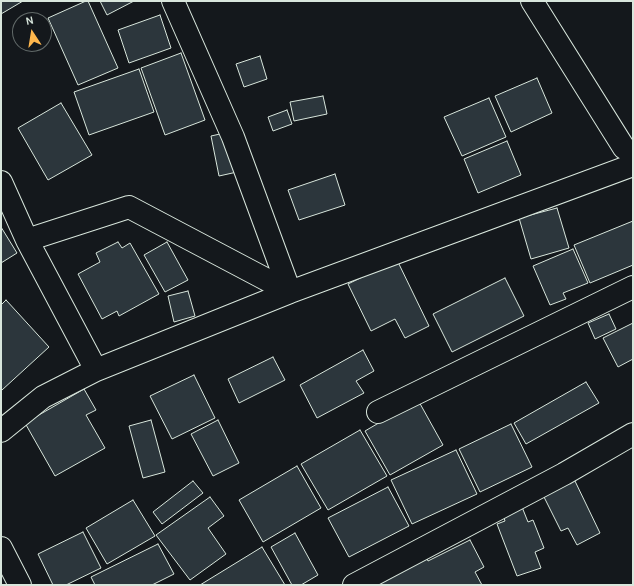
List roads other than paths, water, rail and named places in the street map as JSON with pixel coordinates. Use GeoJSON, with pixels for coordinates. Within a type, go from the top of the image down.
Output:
{"type":"FeatureCollection","features":[{"type":"Feature","properties":{"kind":"street"},"geometry":{"type":"LineString","coordinates":[[173,1],[233,137],[290,292]]}},
{"type":"Feature","properties":{"kind":"street"},"geometry":{"type":"LineString","coordinates":[[532,1],[624,148],[633,152]]}},
{"type":"Feature","properties":{"kind":"street"},"geometry":{"type":"LineString","coordinates":[[1,431],[43,397],[96,370],[290,292],[633,165]]}},
{"type":"Feature","properties":{"kind":"street"},"geometry":{"type":"LineString","coordinates":[[1,182],[27,240],[96,370]]}},
{"type":"Feature","properties":{"kind":"street"},"geometry":{"type":"LineString","coordinates":[[27,240],[129,207],[290,292]]}},
{"type":"Feature","properties":{"kind":"street"},"geometry":{"type":"LineString","coordinates":[[378,412],[633,287]]}},
{"type":"Feature","properties":{"kind":"street"},"geometry":{"type":"LineString","coordinates":[[354,585],[564,474],[633,434]]}},
{"type":"Feature","properties":{"kind":"street"},"geometry":{"type":"LineString","coordinates":[[1,548],[20,585]]}}]}
